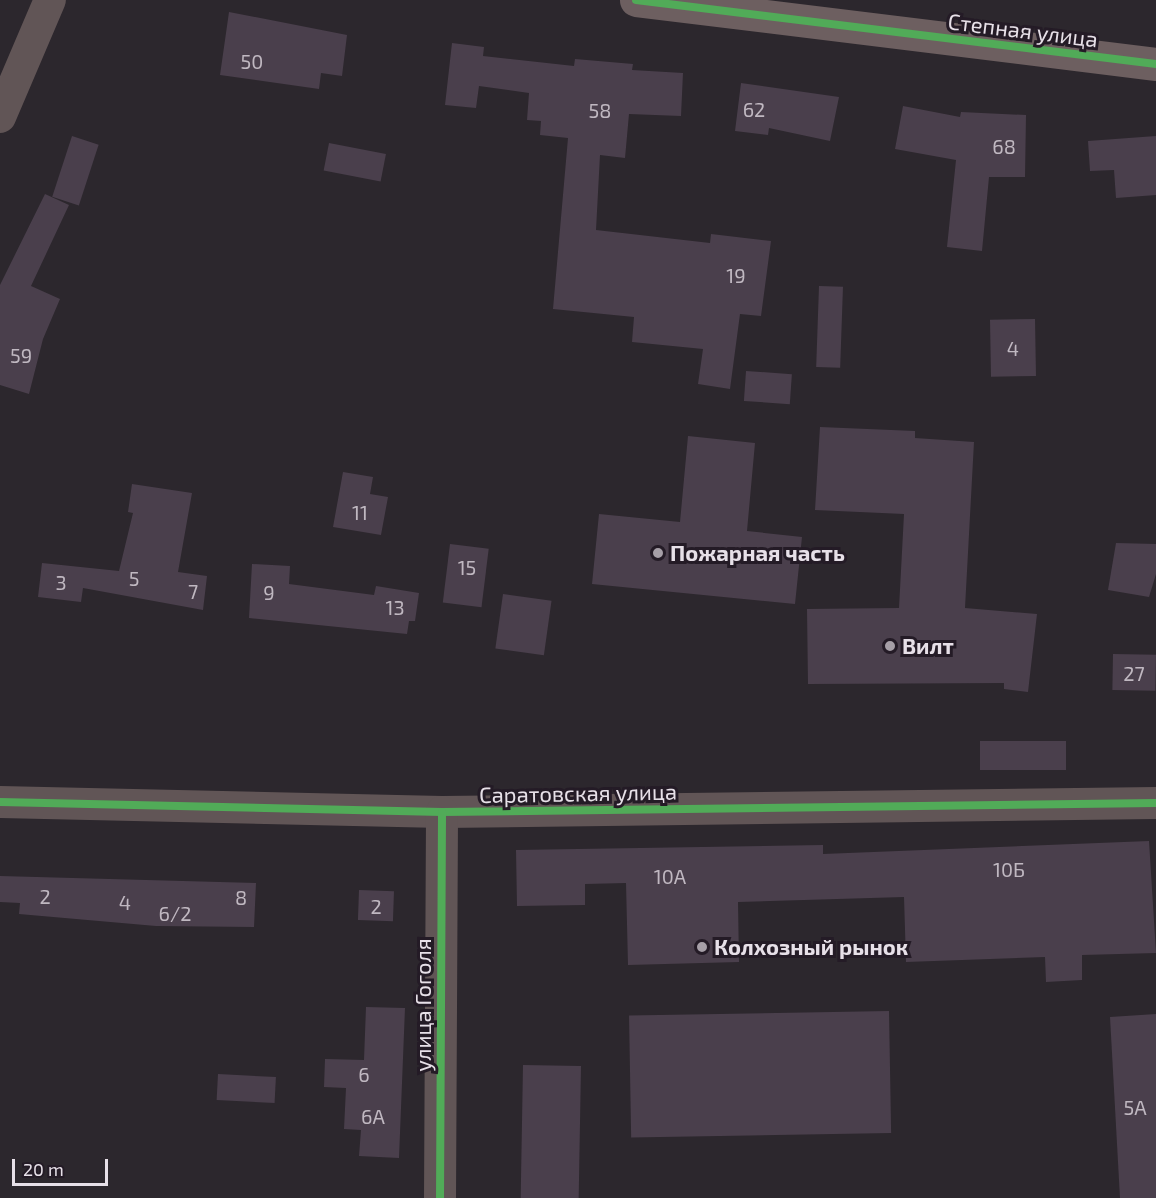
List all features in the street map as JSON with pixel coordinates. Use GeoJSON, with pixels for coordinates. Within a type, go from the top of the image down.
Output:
{"type":"FeatureCollection","features":[{"type":"Feature","properties":{"kind":"street"},"geometry":{"type":"LineString","coordinates":[[0,117],[50,0]]}},
{"type":"Feature","properties":{"kind":"street","name":"Степная улица"},"geometry":{"type":"LineString","coordinates":[[636,0],[1156,64]]}},
{"type":"Feature","properties":{"kind":"street","name":"Саратовская улица"},"geometry":{"type":"LineString","coordinates":[[0,802],[442,813],[1156,803]]}},
{"type":"Feature","properties":{"kind":"street","name":"улица Гоголя"},"geometry":{"type":"LineString","coordinates":[[440,1198],[442,813]]}},
{"type":"Feature","properties":{"kind":"building"},"geometry":{"type":"Polygon","coordinates":[[[229,12],[347,35],[342,76],[321,73],[319,89],[220,75],[229,12]]]}},
{"type":"Feature","properties":{"kind":"building"},"geometry":{"type":"Polygon","coordinates":[[[452,43],[484,47],[483,56],[574,66],[575,59],[633,64],[632,70],[683,73],[681,116],[629,114],[625,158],[600,155],[596,230],[710,243],[711,234],[771,241],[761,316],[740,314],[730,389],[698,384],[703,349],[632,342],[634,317],[553,309],[568,138],[540,135],[541,121],[527,120],[529,93],[479,86],[476,108],[445,105],[452,43]]]}},
{"type":"Feature","properties":{"kind":"building"},"geometry":{"type":"Polygon","coordinates":[[[741,83],[839,97],[830,141],[769,128],[768,135],[735,131],[741,83]]]}},
{"type":"Feature","properties":{"kind":"building"},"geometry":{"type":"Polygon","coordinates":[[[903,106],[960,117],[961,112],[1026,115],[1025,177],[989,177],[982,251],[947,247],[956,160],[895,149],[903,106]]]}},
{"type":"Feature","properties":{"kind":"building"},"geometry":{"type":"Polygon","coordinates":[[[72,136],[99,145],[79,206],[52,197],[72,136]]]}},
{"type":"Feature","properties":{"kind":"building"},"geometry":{"type":"Polygon","coordinates":[[[1156,136],[1156,195],[1116,198],[1114,170],[1090,171],[1088,141],[1156,136]]]}},
{"type":"Feature","properties":{"kind":"building"},"geometry":{"type":"Polygon","coordinates":[[[329,143],[386,154],[381,182],[324,170],[329,143]]]}},
{"type":"Feature","properties":{"kind":"building"},"geometry":{"type":"Polygon","coordinates":[[[45,194],[69,205],[31,286],[60,299],[43,339],[29,394],[0,385],[0,285],[45,194]]]}},
{"type":"Feature","properties":{"kind":"building"},"geometry":{"type":"Polygon","coordinates":[[[819,286],[843,287],[840,368],[816,367],[819,286]]]}},
{"type":"Feature","properties":{"kind":"building"},"geometry":{"type":"Polygon","coordinates":[[[1035,319],[1036,376],[991,377],[990,320],[1035,319]]]}},
{"type":"Feature","properties":{"kind":"building"},"geometry":{"type":"Polygon","coordinates":[[[746,371],[792,374],[790,404],[744,401],[746,371]]]}},
{"type":"Feature","properties":{"kind":"building"},"geometry":{"type":"Polygon","coordinates":[[[820,427],[915,431],[915,438],[974,442],[965,608],[1037,614],[1028,692],[1004,689],[1004,683],[808,684],[807,609],[899,608],[904,514],[815,510],[820,427]]]}},
{"type":"Feature","properties":{"kind":"building"},"geometry":{"type":"Polygon","coordinates":[[[688,436],[755,443],[747,531],[802,537],[795,604],[592,584],[599,514],[680,522],[688,436]]]}},
{"type":"Feature","properties":{"kind":"building"},"geometry":{"type":"Polygon","coordinates":[[[343,472],[373,477],[370,494],[388,497],[381,535],[333,527],[343,472]]]}},
{"type":"Feature","properties":{"kind":"building"},"geometry":{"type":"Polygon","coordinates":[[[132,484],[192,493],[178,572],[207,576],[203,610],[83,588],[81,602],[38,597],[42,563],[119,571],[133,513],[128,512],[132,484]]]}},
{"type":"Feature","properties":{"kind":"building"},"geometry":{"type":"Polygon","coordinates":[[[1116,543],[1156,544],[1156,574],[1149,597],[1108,590],[1116,543]]]}},
{"type":"Feature","properties":{"kind":"building"},"geometry":{"type":"Polygon","coordinates":[[[450,544],[489,549],[482,607],[443,603],[450,544]]]}},
{"type":"Feature","properties":{"kind":"building"},"geometry":{"type":"Polygon","coordinates":[[[252,564],[290,566],[289,584],[374,595],[376,586],[419,593],[415,621],[409,621],[407,634],[249,618],[252,564]]]}},
{"type":"Feature","properties":{"kind":"building"},"geometry":{"type":"Polygon","coordinates":[[[503,594],[552,601],[544,655],[495,648],[503,594]]]}},
{"type":"Feature","properties":{"kind":"building"},"geometry":{"type":"Polygon","coordinates":[[[1113,654],[1156,655],[1155,691],[1112,690],[1113,654]]]}},
{"type":"Feature","properties":{"kind":"building"},"geometry":{"type":"Polygon","coordinates":[[[980,741],[1066,741],[1066,770],[980,770],[980,741]]]}},
{"type":"Feature","properties":{"kind":"building"},"geometry":{"type":"Polygon","coordinates":[[[1149,841],[1156,953],[1082,955],[1082,980],[1046,982],[1045,957],[906,962],[904,897],[738,902],[739,962],[628,965],[626,883],[585,884],[585,905],[517,906],[516,850],[823,845],[823,854],[1149,841]]]}},
{"type":"Feature","properties":{"kind":"building"},"geometry":{"type":"Polygon","coordinates":[[[0,876],[256,883],[254,927],[156,926],[19,914],[20,903],[0,902],[0,876]]]}},
{"type":"Feature","properties":{"kind":"building"},"geometry":{"type":"Polygon","coordinates":[[[359,890],[394,891],[393,921],[358,920],[359,890]]]}},
{"type":"Feature","properties":{"kind":"building"},"geometry":{"type":"Polygon","coordinates":[[[366,1007],[405,1008],[399,1158],[359,1156],[361,1130],[344,1129],[346,1088],[324,1087],[325,1059],[364,1060],[366,1007]]]}},
{"type":"Feature","properties":{"kind":"building"},"geometry":{"type":"Polygon","coordinates":[[[889,1011],[891,1133],[631,1138],[629,1016],[889,1011]]]}},
{"type":"Feature","properties":{"kind":"building"},"geometry":{"type":"Polygon","coordinates":[[[1156,1014],[1156,1198],[1120,1198],[1110,1017],[1156,1014]]]}},
{"type":"Feature","properties":{"kind":"building"},"geometry":{"type":"Polygon","coordinates":[[[523,1065],[581,1066],[579,1198],[521,1198],[523,1065]]]}},
{"type":"Feature","properties":{"kind":"building"},"geometry":{"type":"Polygon","coordinates":[[[218,1074],[276,1077],[275,1103],[217,1100],[218,1074]]]}},
{"type":"Feature","properties":{"kind":"cycle path"},"geometry":{"type":"LineString","coordinates":[[636,0],[1156,64]]}},
{"type":"Feature","properties":{"kind":"cycle path"},"geometry":{"type":"LineString","coordinates":[[0,802],[442,812],[1156,803]]}},
{"type":"Feature","properties":{"kind":"cycle path"},"geometry":{"type":"LineString","coordinates":[[440,1198],[442,812]]}},
{"type":"Feature","properties":{"kind":"place","name":"Пожарная часть"},"geometry":{"type":"Point","coordinates":[658,553]}},
{"type":"Feature","properties":{"kind":"place","name":"Вилт"},"geometry":{"type":"Point","coordinates":[890,646]}},
{"type":"Feature","properties":{"kind":"place","name":"Колхозный рынок"},"geometry":{"type":"Point","coordinates":[702,947]}}]}
